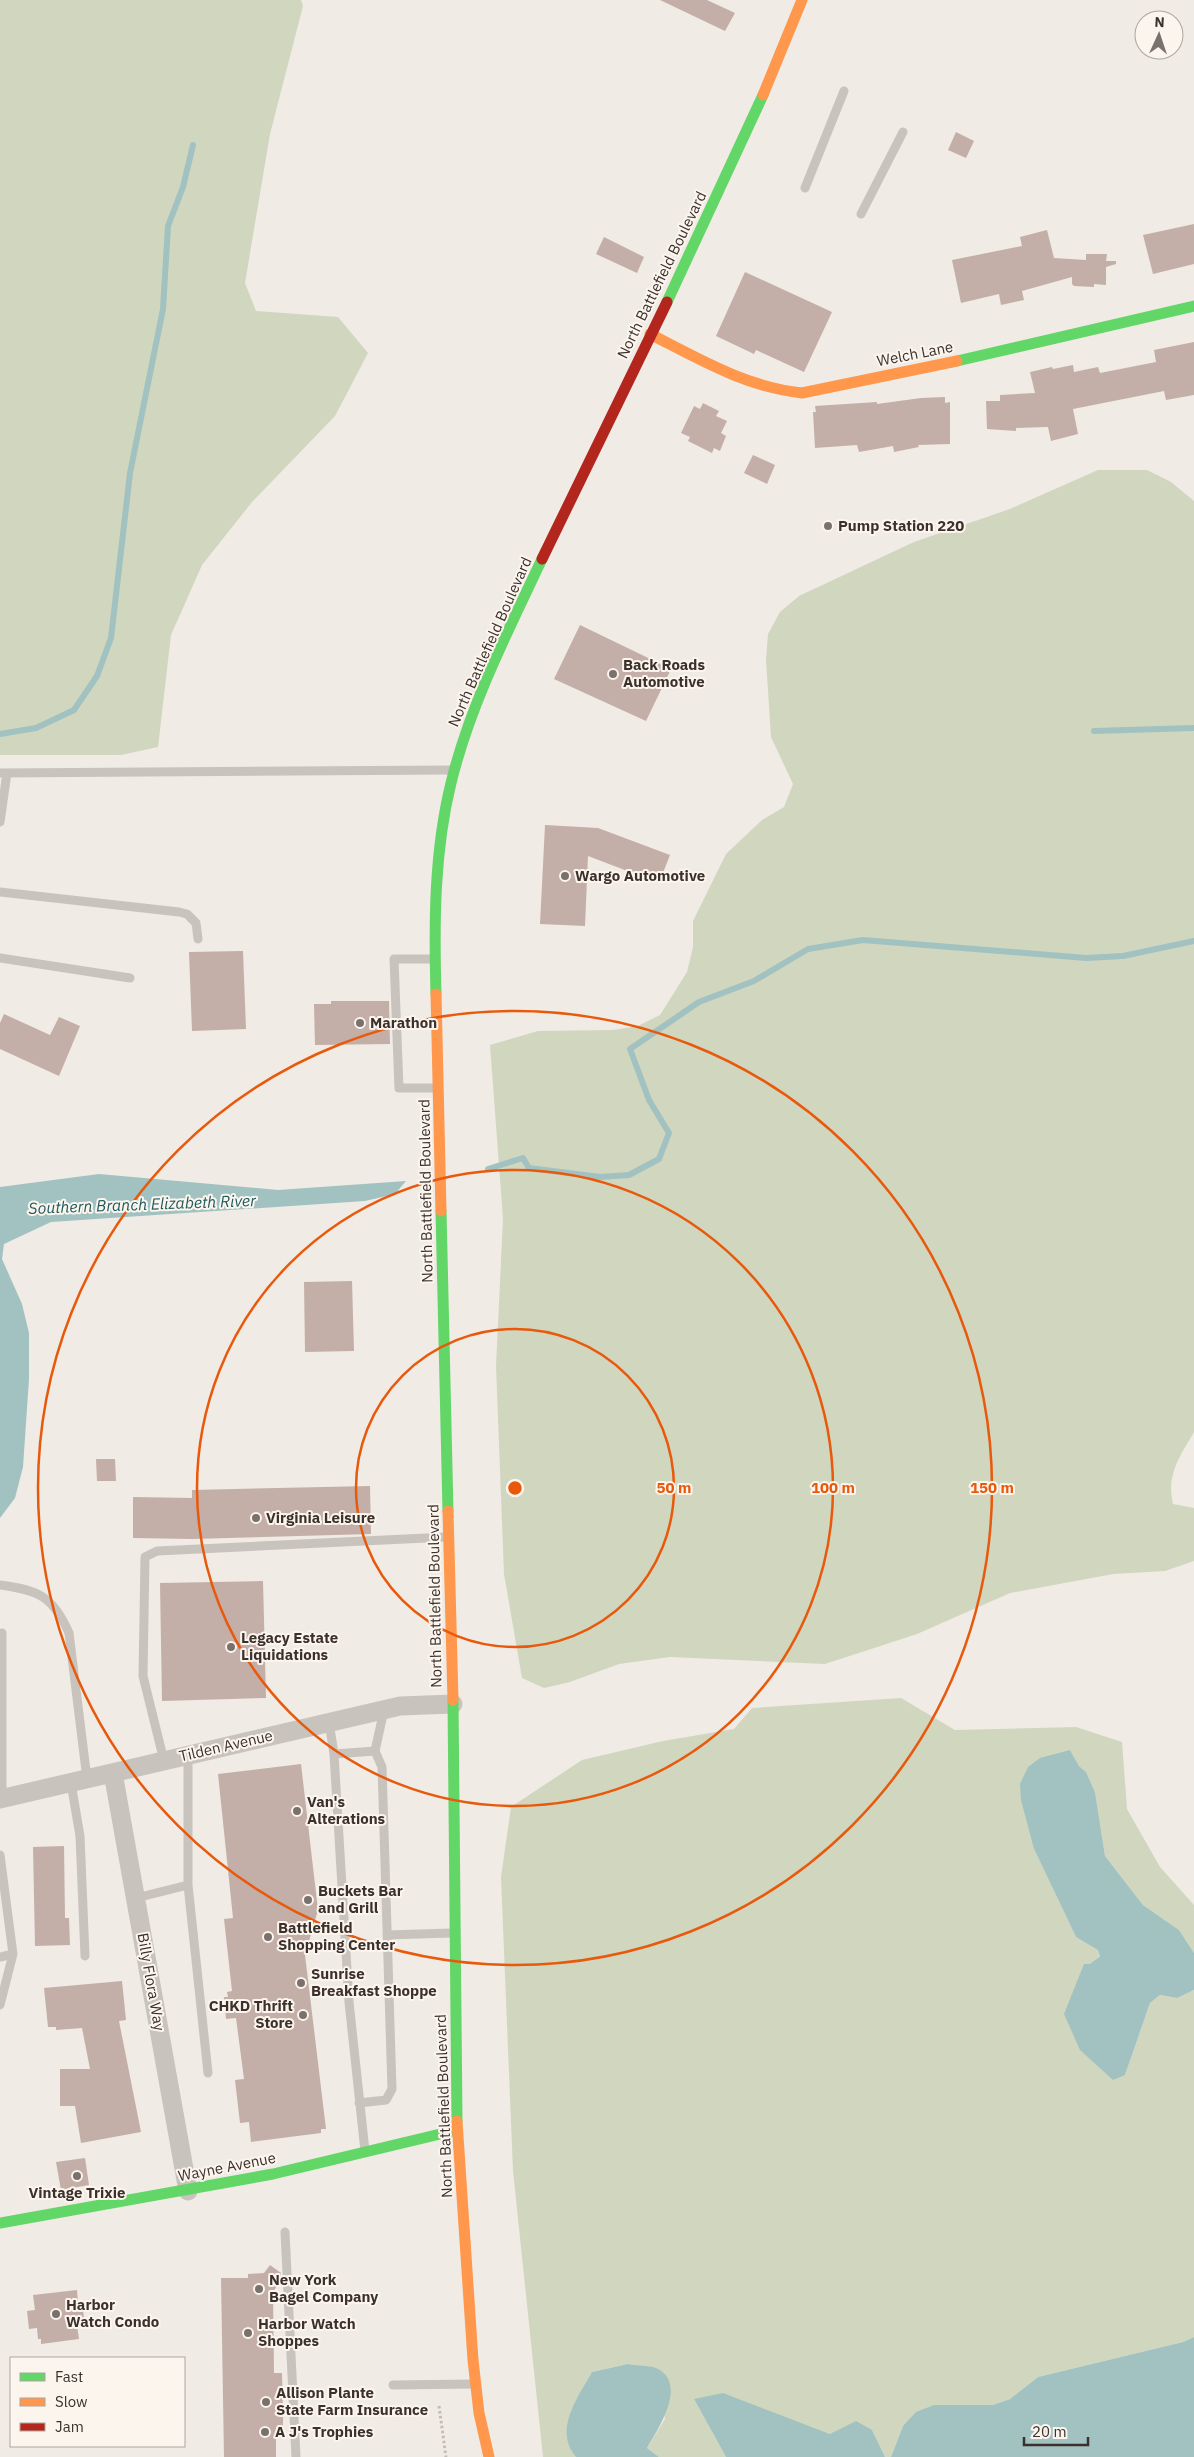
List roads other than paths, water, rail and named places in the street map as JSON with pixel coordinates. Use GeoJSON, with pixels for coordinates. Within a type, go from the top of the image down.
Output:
{"type":"FeatureCollection","features":[{"type":"Feature","properties":{"kind":"main road","name":"North Battlefield Boulevard"},"geometry":{"type":"LineString","coordinates":[[489,2457],[476,2384],[468,2301],[457,2130],[453,1704],[435,959],[437,887],[442,834],[454,770],[472,712],[767,87],[800,0]]}},
{"type":"Feature","properties":{"kind":"main road","name":"Welch Lane"},"geometry":{"type":"LineString","coordinates":[[650,334],[762,386],[786,392],[802,393],[1007,351],[1194,306]]}},
{"type":"Feature","properties":{"kind":"main road","name":"Wayne Avenue"},"geometry":{"type":"LineString","coordinates":[[0,2222],[188,2191],[273,2174],[457,2130]]}},
{"type":"Feature","properties":{"kind":"street","name":"Tilden Avenue"},"geometry":{"type":"LineString","coordinates":[[1,1799],[400,1706],[453,1704]]}},
{"type":"Feature","properties":{"kind":"street","name":"Billy Flora Way"},"geometry":{"type":"LineString","coordinates":[[113,1773],[188,2191]]}},
{"type":"Feature","properties":{"kind":"lane"},"geometry":{"type":"LineString","coordinates":[[805,188],[844,91]]}},
{"type":"Feature","properties":{"kind":"lane"},"geometry":{"type":"LineString","coordinates":[[861,214],[903,132]]}},
{"type":"Feature","properties":{"kind":"lane"},"geometry":{"type":"LineString","coordinates":[[0,822],[4,773],[454,770]]}},
{"type":"Feature","properties":{"kind":"lane"},"geometry":{"type":"LineString","coordinates":[[0,892],[187,914],[196,923],[198,939]]}},
{"type":"Feature","properties":{"kind":"lane"},"geometry":{"type":"LineString","coordinates":[[0,958],[130,978]]}},
{"type":"Feature","properties":{"kind":"lane"},"geometry":{"type":"LineString","coordinates":[[435,959],[394,959],[399,1088],[438,1088]]}},
{"type":"Feature","properties":{"kind":"lane"},"geometry":{"type":"LineString","coordinates":[[164,1761],[143,1676],[145,1557],[157,1551],[449,1537]]}},
{"type":"Feature","properties":{"kind":"lane"},"geometry":{"type":"LineString","coordinates":[[0,1585],[19,1587],[48,1598],[60,1612],[69,1633],[79,1781],[85,1956]]}},
{"type":"Feature","properties":{"kind":"lane"},"geometry":{"type":"LineString","coordinates":[[1,1799],[2,1633]]}},
{"type":"Feature","properties":{"kind":"lane"},"geometry":{"type":"LineString","coordinates":[[359,2103],[386,2100],[392,2089],[382,1767],[375,1751],[384,1710]]}},
{"type":"Feature","properties":{"kind":"lane"},"geometry":{"type":"LineString","coordinates":[[329,1722],[334,1754],[348,2002],[366,2151]]}},
{"type":"Feature","properties":{"kind":"lane"},"geometry":{"type":"LineString","coordinates":[[334,1754],[375,1751]]}},
{"type":"Feature","properties":{"kind":"lane"},"geometry":{"type":"LineString","coordinates":[[188,1756],[188,1885],[208,2073]]}},
{"type":"Feature","properties":{"kind":"lane"},"geometry":{"type":"LineString","coordinates":[[0,1855],[13,1954],[0,2005]]}},
{"type":"Feature","properties":{"kind":"lane"},"geometry":{"type":"LineString","coordinates":[[136,1898],[188,1885]]}},
{"type":"Feature","properties":{"kind":"lane"},"geometry":{"type":"LineString","coordinates":[[387,1935],[455,1933]]}},
{"type":"Feature","properties":{"kind":"lane"},"geometry":{"type":"LineString","coordinates":[[0,1957],[13,1954]]}},
{"type":"Feature","properties":{"kind":"lane"},"geometry":{"type":"LineString","coordinates":[[285,2232],[296,2457]]}},
{"type":"Feature","properties":{"kind":"lane"},"geometry":{"type":"LineString","coordinates":[[393,2385],[476,2384]]}},
{"type":"Feature","properties":{"kind":"water","name":"Southern Branch Elizabeth River"},"geometry":{"type":"Polygon","coordinates":[[[99,1174],[278,1190],[406,1181],[395,1194],[365,1201],[51,1222],[4,1244],[2,1259],[22,1304],[29,1333],[29,1379],[23,1467],[15,1498],[0,1518],[0,1187],[99,1174]]]}},
{"type":"Feature","properties":{"kind":"water"},"geometry":{"type":"Polygon","coordinates":[[[1070,1750],[1079,1766],[1086,1772],[1095,1792],[1105,1856],[1143,1905],[1179,1930],[1194,1953],[1194,1990],[1177,1998],[1160,1995],[1150,2003],[1125,2075],[1113,2080],[1080,2050],[1064,2014],[1084,1964],[1090,1964],[1100,1956],[1098,1950],[1076,1937],[1034,1849],[1021,1800],[1020,1784],[1028,1767],[1040,1758],[1070,1750]]]}},
{"type":"Feature","properties":{"kind":"water"},"geometry":{"type":"Polygon","coordinates":[[[1194,2337],[1194,2457],[891,2457],[903,2426],[916,2412],[934,2405],[993,2405],[1010,2399],[1038,2377],[1183,2342],[1194,2337]]]}},
{"type":"Feature","properties":{"kind":"water"},"geometry":{"type":"Polygon","coordinates":[[[628,2364],[656,2368],[666,2375],[670,2384],[671,2395],[668,2406],[658,2430],[647,2448],[659,2457],[576,2457],[570,2447],[567,2425],[580,2392],[592,2372],[628,2364]]]}},
{"type":"Feature","properties":{"kind":"water"},"geometry":{"type":"Polygon","coordinates":[[[723,2393],[830,2434],[856,2421],[872,2430],[885,2457],[726,2457],[694,2399],[723,2393]]]}},
{"type":"Feature","properties":{"kind":"waterway"},"geometry":{"type":"LineString","coordinates":[[0,734],[36,728],[74,710],[97,676],[111,638],[130,473],[163,309],[168,226],[183,187],[193,145]]}},
{"type":"Feature","properties":{"kind":"waterway"},"geometry":{"type":"LineString","coordinates":[[1094,731],[1194,728]]}},
{"type":"Feature","properties":{"kind":"waterway"},"geometry":{"type":"LineString","coordinates":[[488,1169],[523,1158],[529,1168],[600,1177],[629,1175],[659,1159],[669,1133],[649,1100],[630,1049],[699,1002],[754,981],[808,949],[863,940],[1086,958],[1123,956],[1194,941]]}},
{"type":"Feature","properties":{"kind":"place","name":"Pump Station 220"},"geometry":{"type":"Point","coordinates":[828,526]}},
{"type":"Feature","properties":{"kind":"place","name":"Back Roads Automotive"},"geometry":{"type":"Point","coordinates":[613,674]}},
{"type":"Feature","properties":{"kind":"place","name":"Wargo Automotive"},"geometry":{"type":"Point","coordinates":[565,876]}},
{"type":"Feature","properties":{"kind":"place","name":"Marathon"},"geometry":{"type":"Point","coordinates":[360,1023]}},
{"type":"Feature","properties":{"kind":"place","name":"Virginia Leisure"},"geometry":{"type":"Point","coordinates":[256,1518]}},
{"type":"Feature","properties":{"kind":"place","name":"Legacy Estate Liquidations"},"geometry":{"type":"Point","coordinates":[231,1647]}},
{"type":"Feature","properties":{"kind":"place","name":"Van's Alterations"},"geometry":{"type":"Point","coordinates":[297,1811]}},
{"type":"Feature","properties":{"kind":"place","name":"Buckets Bar and Grill"},"geometry":{"type":"Point","coordinates":[308,1900]}},
{"type":"Feature","properties":{"kind":"place","name":"Battlefield Shopping Center"},"geometry":{"type":"Point","coordinates":[268,1937]}},
{"type":"Feature","properties":{"kind":"place","name":"Sunrise Breakfast Shoppe"},"geometry":{"type":"Point","coordinates":[301,1983]}},
{"type":"Feature","properties":{"kind":"place","name":"CHKD Thrift Store"},"geometry":{"type":"Point","coordinates":[303,2015]}},
{"type":"Feature","properties":{"kind":"place","name":"Vintage Trixie"},"geometry":{"type":"Point","coordinates":[77,2176]}},
{"type":"Feature","properties":{"kind":"place","name":"New York Bagel Company"},"geometry":{"type":"Point","coordinates":[259,2289]}},
{"type":"Feature","properties":{"kind":"place","name":"Harbor Watch Condo"},"geometry":{"type":"Point","coordinates":[56,2314]}},
{"type":"Feature","properties":{"kind":"place","name":"Harbor Watch Shoppes"},"geometry":{"type":"Point","coordinates":[248,2333]}},
{"type":"Feature","properties":{"kind":"place","name":"Allison Plante State Farm Insurance"},"geometry":{"type":"Point","coordinates":[266,2402]}},
{"type":"Feature","properties":{"kind":"place","name":"A J's Trophies"},"geometry":{"type":"Point","coordinates":[265,2432]}}]}
